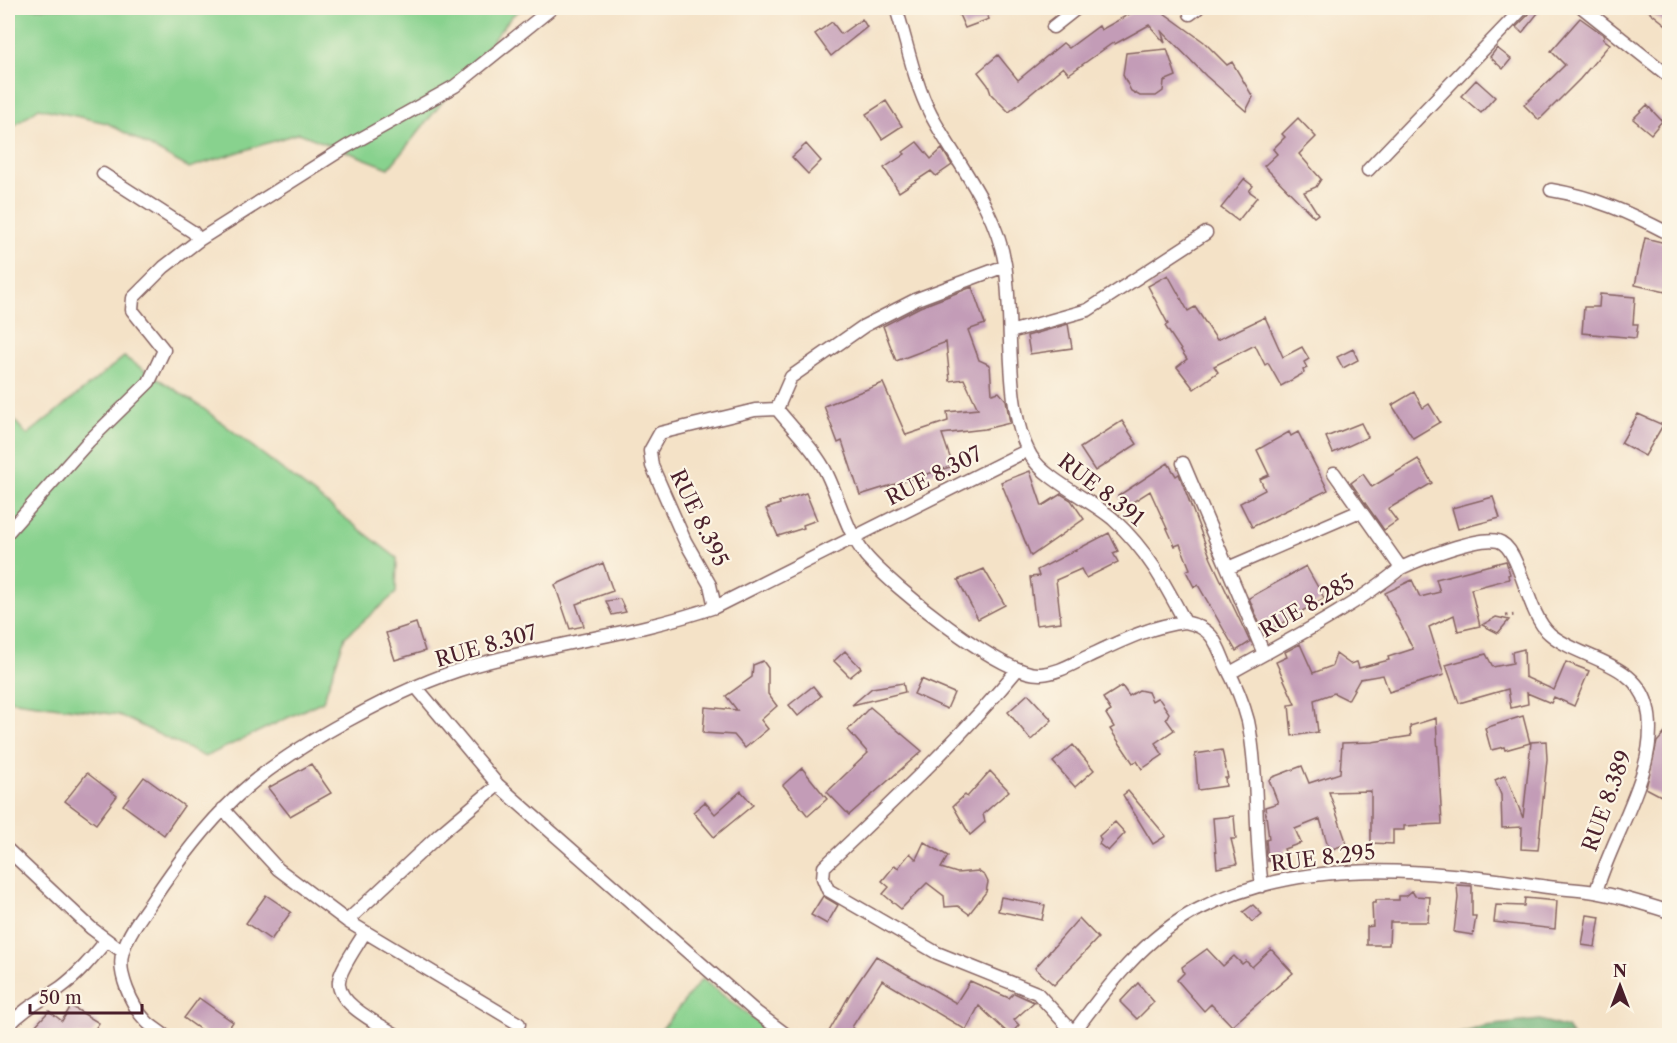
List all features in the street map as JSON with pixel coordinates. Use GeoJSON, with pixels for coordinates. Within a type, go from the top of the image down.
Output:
{"type":"FeatureCollection","features":[{"type":"Feature","properties":{"kind":"street"},"geometry":{"type":"LineString","coordinates":[[8,532],[80,450],[149,382],[164,350],[132,310],[133,298],[164,267],[199,240],[346,147],[455,86],[552,8]]}},
{"type":"Feature","properties":{"kind":"street","name":"RUE 8.391"},"geometry":{"type":"LineString","coordinates":[[896,8],[930,114],[989,212],[999,237],[1005,266],[1019,422],[1031,457],[1048,475],[1078,493],[1112,519],[1137,544],[1155,565],[1185,622]]}},
{"type":"Feature","properties":{"kind":"street"},"geometry":{"type":"LineString","coordinates":[[1053,27],[1077,8]]}},
{"type":"Feature","properties":{"kind":"street"},"geometry":{"type":"LineString","coordinates":[[1368,170],[1523,8]]}},
{"type":"Feature","properties":{"kind":"street"},"geometry":{"type":"LineString","coordinates":[[1583,8],[1670,77]]}},
{"type":"Feature","properties":{"kind":"street"},"geometry":{"type":"LineString","coordinates":[[103,174],[193,232],[199,240]]}},
{"type":"Feature","properties":{"kind":"street"},"geometry":{"type":"LineString","coordinates":[[1551,190],[1582,195],[1624,210],[1670,234]]}},
{"type":"Feature","properties":{"kind":"street"},"geometry":{"type":"LineString","coordinates":[[1010,332],[1088,310],[1206,233]]}},
{"type":"Feature","properties":{"kind":"street"},"geometry":{"type":"LineString","coordinates":[[1005,266],[917,299],[864,326],[791,376],[777,409],[826,472],[854,538],[867,556],[912,599],[987,654],[1017,670],[1039,675],[1061,670],[1138,634],[1166,624],[1185,622],[1201,626],[1214,637],[1244,708],[1251,738],[1262,886]]}},
{"type":"Feature","properties":{"kind":"street","name":"RUE 8.395"},"geometry":{"type":"LineString","coordinates":[[715,607],[710,585],[668,505],[652,466],[650,451],[660,433],[703,420],[755,410],[777,409]]}},
{"type":"Feature","properties":{"kind":"street","name":"RUE 8.307"},"geometry":{"type":"LineString","coordinates":[[123,951],[134,928],[169,876],[223,809],[261,778],[313,742],[384,702],[470,667],[672,622],[715,607],[1028,450]]}},
{"type":"Feature","properties":{"kind":"street"},"geometry":{"type":"LineString","coordinates":[[1183,463],[1264,654]]}},
{"type":"Feature","properties":{"kind":"street"},"geometry":{"type":"LineString","coordinates":[[1334,473],[1401,568]]}},
{"type":"Feature","properties":{"kind":"street"},"geometry":{"type":"LineString","coordinates":[[1228,568],[1360,512]]}},
{"type":"Feature","properties":{"kind":"street","name":"RUE 8.389"},"geometry":{"type":"LineString","coordinates":[[1401,568],[1442,552],[1497,541],[1515,555],[1521,583],[1533,610],[1549,633],[1566,645],[1624,674],[1638,688],[1647,705],[1647,754],[1596,892]]}},
{"type":"Feature","properties":{"kind":"street","name":"RUE 8.285"},"geometry":{"type":"LineString","coordinates":[[1230,673],[1316,628],[1358,602],[1401,568]]}},
{"type":"Feature","properties":{"kind":"street"},"geometry":{"type":"LineString","coordinates":[[1017,670],[981,713],[921,775],[824,867],[823,878],[828,890],[937,953],[1037,993],[1072,1034]]}},
{"type":"Feature","properties":{"kind":"street"},"geometry":{"type":"LineString","coordinates":[[417,688],[498,785],[756,1011],[789,1035]]}},
{"type":"Feature","properties":{"kind":"street"},"geometry":{"type":"LineString","coordinates":[[347,921],[440,834],[498,785]]}},
{"type":"Feature","properties":{"kind":"street"},"geometry":{"type":"LineString","coordinates":[[223,809],[278,869],[347,921],[519,1024]]}},
{"type":"Feature","properties":{"kind":"street"},"geometry":{"type":"LineString","coordinates":[[8,850],[106,941],[123,951],[122,971],[134,1003],[146,1022],[165,1035]]}},
{"type":"Feature","properties":{"kind":"street","name":"RUE 8.295"},"geometry":{"type":"LineString","coordinates":[[1072,1034],[1123,970],[1171,926],[1198,909],[1262,886],[1319,874],[1383,869],[1498,878],[1596,892],[1670,912]]}},
{"type":"Feature","properties":{"kind":"street"},"geometry":{"type":"LineString","coordinates":[[365,932],[339,981],[341,995],[355,1008],[398,1035]]}},
{"type":"Feature","properties":{"kind":"street"},"geometry":{"type":"LineString","coordinates":[[8,1026],[24,1009],[80,972],[106,941]]}},
{"type":"Feature","properties":{"kind":"path"},"geometry":{"type":"LineString","coordinates":[[1506,616],[1517,615]]}},
{"type":"Feature","properties":{"kind":"green space"},"geometry":{"type":"Polygon","coordinates":[[[8,8],[523,8],[512,16],[389,168],[299,133],[189,168],[107,123],[39,108],[8,130],[8,8]]]}},
{"type":"Feature","properties":{"kind":"green space"},"geometry":{"type":"Polygon","coordinates":[[[124,357],[199,405],[397,558],[396,593],[345,637],[323,701],[205,757],[119,715],[8,700],[8,413],[27,435],[124,357]]]}},
{"type":"Feature","properties":{"kind":"green space"},"geometry":{"type":"Polygon","coordinates":[[[702,979],[774,1035],[657,1035],[702,979]]]}},
{"type":"Feature","properties":{"kind":"green space"},"geometry":{"type":"Polygon","coordinates":[[[1540,1020],[1567,1028],[1572,1035],[1456,1035],[1485,1026],[1540,1020]]]}},
{"type":"Feature","properties":{"kind":"building"},"geometry":{"type":"Polygon","coordinates":[[[956,8],[984,8],[989,19],[965,28],[956,8]]]}},
{"type":"Feature","properties":{"kind":"building"},"geometry":{"type":"Polygon","coordinates":[[[1140,8],[1170,8],[1164,13],[1204,42],[1227,65],[1232,62],[1253,97],[1246,111],[1206,76],[1161,30],[1165,43],[1149,25],[1115,44],[1114,42],[1069,74],[1063,67],[1009,112],[991,94],[988,85],[978,72],[998,55],[1018,80],[1063,43],[1069,48],[1099,26],[1101,30],[1140,8]]]}},
{"type":"Feature","properties":{"kind":"building"},"geometry":{"type":"Polygon","coordinates":[[[1531,8],[1542,8],[1522,33],[1516,27],[1529,14],[1531,8]]]}},
{"type":"Feature","properties":{"kind":"building"},"geometry":{"type":"Polygon","coordinates":[[[1645,8],[1670,8],[1670,28],[1645,8]]]}},
{"type":"Feature","properties":{"kind":"building"},"geometry":{"type":"Polygon","coordinates":[[[1580,18],[1605,36],[1603,39],[1610,44],[1580,79],[1539,120],[1524,105],[1565,65],[1551,51],[1580,18]]]}},
{"type":"Feature","properties":{"kind":"building"},"geometry":{"type":"Polygon","coordinates":[[[862,19],[867,27],[831,56],[815,34],[832,22],[841,34],[862,19]]]}},
{"type":"Feature","properties":{"kind":"building"},"geometry":{"type":"Polygon","coordinates":[[[1497,48],[1511,59],[1503,69],[1490,57],[1497,48]]]}},
{"type":"Feature","properties":{"kind":"building"},"geometry":{"type":"Polygon","coordinates":[[[1167,49],[1176,76],[1164,81],[1163,91],[1156,96],[1140,96],[1131,91],[1123,75],[1126,53],[1167,49]]]}},
{"type":"Feature","properties":{"kind":"building"},"geometry":{"type":"Polygon","coordinates":[[[1476,80],[1495,97],[1481,113],[1461,96],[1476,80]]]}},
{"type":"Feature","properties":{"kind":"building"},"geometry":{"type":"Polygon","coordinates":[[[886,101],[902,126],[882,139],[866,114],[886,101]]]}},
{"type":"Feature","properties":{"kind":"building"},"geometry":{"type":"Polygon","coordinates":[[[1647,105],[1662,121],[1651,134],[1633,119],[1647,105]]]}},
{"type":"Feature","properties":{"kind":"building"},"geometry":{"type":"Polygon","coordinates":[[[1298,118],[1316,137],[1299,154],[1321,179],[1316,187],[1304,192],[1318,214],[1314,217],[1264,166],[1277,154],[1273,149],[1285,137],[1282,134],[1298,118]]]}},
{"type":"Feature","properties":{"kind":"building"},"geometry":{"type":"Polygon","coordinates":[[[917,142],[931,159],[942,149],[952,165],[936,176],[931,171],[899,192],[884,168],[905,154],[903,152],[917,142]]]}},
{"type":"Feature","properties":{"kind":"building"},"geometry":{"type":"Polygon","coordinates":[[[806,144],[821,161],[808,174],[792,157],[806,144]]]}},
{"type":"Feature","properties":{"kind":"building"},"geometry":{"type":"Polygon","coordinates":[[[1244,179],[1253,186],[1249,191],[1257,197],[1238,221],[1221,208],[1244,179]]]}},
{"type":"Feature","properties":{"kind":"building"},"geometry":{"type":"Polygon","coordinates":[[[1645,238],[1670,244],[1670,293],[1635,285],[1645,238]]]}},
{"type":"Feature","properties":{"kind":"building"},"geometry":{"type":"Polygon","coordinates":[[[1168,275],[1188,311],[1195,307],[1217,340],[1265,317],[1283,357],[1302,347],[1309,359],[1304,362],[1307,368],[1303,370],[1304,373],[1281,386],[1268,363],[1265,365],[1255,345],[1214,366],[1218,372],[1194,389],[1177,367],[1187,359],[1165,326],[1168,324],[1148,286],[1168,275]]]}},
{"type":"Feature","properties":{"kind":"building"},"geometry":{"type":"Polygon","coordinates":[[[972,287],[985,324],[968,330],[979,360],[990,365],[992,394],[999,392],[1006,400],[1010,423],[985,429],[942,434],[953,466],[860,495],[842,441],[838,443],[824,406],[883,383],[906,435],[948,421],[947,412],[978,409],[964,379],[950,381],[946,342],[896,361],[883,326],[920,307],[972,287]]]}},
{"type":"Feature","properties":{"kind":"building"},"geometry":{"type":"Polygon","coordinates":[[[1600,294],[1635,297],[1633,324],[1638,324],[1636,338],[1582,333],[1584,307],[1599,307],[1600,294]]]}},
{"type":"Feature","properties":{"kind":"building"},"geometry":{"type":"Polygon","coordinates":[[[1068,324],[1072,348],[1030,354],[1027,336],[1068,324]]]}},
{"type":"Feature","properties":{"kind":"building"},"geometry":{"type":"Polygon","coordinates":[[[1353,349],[1358,360],[1343,368],[1337,357],[1353,349]]]}},
{"type":"Feature","properties":{"kind":"building"},"geometry":{"type":"Polygon","coordinates":[[[1414,392],[1423,408],[1429,404],[1440,422],[1413,438],[1392,405],[1414,392]]]}},
{"type":"Feature","properties":{"kind":"building"},"geometry":{"type":"Polygon","coordinates":[[[1638,414],[1663,425],[1645,456],[1621,443],[1638,414]]]}},
{"type":"Feature","properties":{"kind":"building"},"geometry":{"type":"Polygon","coordinates":[[[1122,421],[1137,444],[1095,471],[1080,448],[1122,421]]]}},
{"type":"Feature","properties":{"kind":"building"},"geometry":{"type":"Polygon","coordinates":[[[1361,423],[1368,437],[1333,453],[1326,437],[1361,423]]]}},
{"type":"Feature","properties":{"kind":"building"},"geometry":{"type":"Polygon","coordinates":[[[1289,432],[1291,436],[1298,432],[1328,490],[1252,527],[1240,503],[1265,490],[1260,479],[1269,475],[1257,450],[1289,432]]]}},
{"type":"Feature","properties":{"kind":"building"},"geometry":{"type":"Polygon","coordinates":[[[1418,459],[1432,483],[1388,509],[1397,521],[1384,530],[1351,483],[1363,474],[1372,487],[1418,459]]]}},
{"type":"Feature","properties":{"kind":"building"},"geometry":{"type":"Polygon","coordinates":[[[1168,463],[1176,476],[1179,474],[1211,559],[1250,642],[1236,651],[1198,585],[1194,587],[1186,571],[1190,569],[1180,544],[1175,546],[1150,491],[1125,507],[1118,496],[1168,463]]]}},
{"type":"Feature","properties":{"kind":"building"},"geometry":{"type":"Polygon","coordinates":[[[1030,471],[1042,506],[1061,494],[1071,500],[1084,519],[1031,556],[1001,482],[1030,471]]]}},
{"type":"Feature","properties":{"kind":"building"},"geometry":{"type":"Polygon","coordinates":[[[806,493],[817,520],[803,525],[804,528],[778,536],[766,509],[806,493]]]}},
{"type":"Feature","properties":{"kind":"building"},"geometry":{"type":"Polygon","coordinates":[[[1493,497],[1500,518],[1458,529],[1452,508],[1493,497]]]}},
{"type":"Feature","properties":{"kind":"building"},"geometry":{"type":"Polygon","coordinates":[[[1109,533],[1118,551],[1113,553],[1118,562],[1086,578],[1081,569],[1056,580],[1061,622],[1036,625],[1030,577],[1039,576],[1037,570],[1109,533]]]}},
{"type":"Feature","properties":{"kind":"building"},"geometry":{"type":"Polygon","coordinates":[[[1506,561],[1510,574],[1509,579],[1471,589],[1480,626],[1458,631],[1454,615],[1429,627],[1444,675],[1389,692],[1383,675],[1360,679],[1348,700],[1334,693],[1314,700],[1318,732],[1292,736],[1289,705],[1295,704],[1276,662],[1287,657],[1285,652],[1300,644],[1313,673],[1332,666],[1336,654],[1350,664],[1357,662],[1359,668],[1389,660],[1388,657],[1413,649],[1385,593],[1412,580],[1420,597],[1440,592],[1436,579],[1506,561]]]}},
{"type":"Feature","properties":{"kind":"building"},"geometry":{"type":"Polygon","coordinates":[[[603,563],[613,591],[576,604],[584,626],[570,629],[555,585],[603,563]]]}},
{"type":"Feature","properties":{"kind":"building"},"geometry":{"type":"Polygon","coordinates":[[[1306,566],[1324,598],[1264,634],[1249,598],[1306,566]]]}},
{"type":"Feature","properties":{"kind":"building"},"geometry":{"type":"Polygon","coordinates":[[[984,569],[1005,605],[978,619],[958,580],[984,569]]]}},
{"type":"Feature","properties":{"kind":"building"},"geometry":{"type":"Polygon","coordinates":[[[620,599],[626,612],[612,615],[606,601],[620,599]]]}},
{"type":"Feature","properties":{"kind":"building"},"geometry":{"type":"Polygon","coordinates":[[[1496,617],[1509,620],[1498,633],[1482,625],[1496,617]]]}},
{"type":"Feature","properties":{"kind":"building"},"geometry":{"type":"Polygon","coordinates":[[[416,623],[425,651],[395,660],[386,633],[416,623]]]}},
{"type":"Feature","properties":{"kind":"building"},"geometry":{"type":"Polygon","coordinates":[[[1524,649],[1525,677],[1554,690],[1566,662],[1589,671],[1574,706],[1554,697],[1551,703],[1527,693],[1528,704],[1511,708],[1508,689],[1459,703],[1446,665],[1486,654],[1493,667],[1513,663],[1512,652],[1524,649]]]}},
{"type":"Feature","properties":{"kind":"building"},"geometry":{"type":"Polygon","coordinates":[[[845,651],[861,668],[850,677],[834,661],[845,651]]]}},
{"type":"Feature","properties":{"kind":"building"},"geometry":{"type":"Polygon","coordinates":[[[763,661],[768,668],[768,694],[777,706],[761,720],[768,729],[745,748],[734,735],[703,733],[705,707],[737,710],[726,696],[752,677],[753,665],[763,661]]]}},
{"type":"Feature","properties":{"kind":"building"},"geometry":{"type":"Polygon","coordinates":[[[921,679],[954,693],[947,709],[914,694],[921,679]]]}},
{"type":"Feature","properties":{"kind":"building"},"geometry":{"type":"Polygon","coordinates":[[[903,683],[905,692],[852,705],[872,688],[903,683]]]}},
{"type":"Feature","properties":{"kind":"building"},"geometry":{"type":"Polygon","coordinates":[[[813,686],[821,696],[798,716],[789,705],[813,686]]]}},
{"type":"Feature","properties":{"kind":"building"},"geometry":{"type":"Polygon","coordinates":[[[1122,686],[1129,696],[1139,690],[1148,692],[1152,701],[1157,698],[1160,700],[1169,713],[1166,719],[1174,730],[1155,743],[1163,755],[1142,769],[1137,761],[1133,763],[1110,729],[1114,727],[1106,714],[1111,711],[1103,698],[1122,686]]]}},
{"type":"Feature","properties":{"kind":"building"},"geometry":{"type":"Polygon","coordinates":[[[1028,694],[1052,720],[1031,740],[1008,712],[1028,694]]]}},
{"type":"Feature","properties":{"kind":"building"},"geometry":{"type":"Polygon","coordinates":[[[870,707],[922,751],[849,815],[827,792],[868,753],[848,730],[870,707]]]}},
{"type":"Feature","properties":{"kind":"building"},"geometry":{"type":"Polygon","coordinates":[[[1523,716],[1530,743],[1505,750],[1504,747],[1491,750],[1485,728],[1523,716]]]}},
{"type":"Feature","properties":{"kind":"building"},"geometry":{"type":"Polygon","coordinates":[[[1436,718],[1442,824],[1404,826],[1404,830],[1393,830],[1393,844],[1371,843],[1371,791],[1329,792],[1347,844],[1329,850],[1320,819],[1295,829],[1301,843],[1284,849],[1287,856],[1268,861],[1266,840],[1269,839],[1265,807],[1278,803],[1269,780],[1302,766],[1309,783],[1340,773],[1342,743],[1372,742],[1411,736],[1410,726],[1436,718]]]}},
{"type":"Feature","properties":{"kind":"building"},"geometry":{"type":"Polygon","coordinates":[[[1670,727],[1670,780],[1661,796],[1646,788],[1657,742],[1670,727]]]}},
{"type":"Feature","properties":{"kind":"building"},"geometry":{"type":"Polygon","coordinates":[[[1546,741],[1547,759],[1538,850],[1521,849],[1522,827],[1502,828],[1501,795],[1495,780],[1506,775],[1523,818],[1531,742],[1546,741]]]}},
{"type":"Feature","properties":{"kind":"building"},"geometry":{"type":"Polygon","coordinates":[[[1073,745],[1094,770],[1075,787],[1053,762],[1073,745]]]}},
{"type":"Feature","properties":{"kind":"building"},"geometry":{"type":"Polygon","coordinates":[[[1222,750],[1228,778],[1225,778],[1226,786],[1198,790],[1195,754],[1222,750]]]}},
{"type":"Feature","properties":{"kind":"building"},"geometry":{"type":"Polygon","coordinates":[[[311,764],[331,793],[290,816],[268,788],[311,764]]]}},
{"type":"Feature","properties":{"kind":"building"},"geometry":{"type":"Polygon","coordinates":[[[802,768],[827,799],[808,816],[783,785],[802,768]]]}},
{"type":"Feature","properties":{"kind":"building"},"geometry":{"type":"Polygon","coordinates":[[[990,771],[1009,791],[983,814],[985,822],[970,835],[953,806],[965,795],[967,797],[990,771]]]}},
{"type":"Feature","properties":{"kind":"building"},"geometry":{"type":"Polygon","coordinates":[[[87,773],[117,796],[96,824],[65,801],[87,773]]]}},
{"type":"Feature","properties":{"kind":"building"},"geometry":{"type":"Polygon","coordinates":[[[144,777],[184,806],[164,835],[123,805],[144,777]]]}},
{"type":"Feature","properties":{"kind":"building"},"geometry":{"type":"Polygon","coordinates":[[[741,791],[753,805],[714,837],[693,812],[705,802],[715,814],[741,791]]]}},
{"type":"Feature","properties":{"kind":"building"},"geometry":{"type":"Polygon","coordinates":[[[1128,791],[1166,836],[1153,844],[1123,795],[1128,791]]]}},
{"type":"Feature","properties":{"kind":"building"},"geometry":{"type":"Polygon","coordinates":[[[1234,816],[1236,839],[1231,839],[1237,864],[1217,868],[1213,818],[1234,816]]]}},
{"type":"Feature","properties":{"kind":"building"},"geometry":{"type":"Polygon","coordinates":[[[1115,822],[1125,833],[1108,851],[1099,844],[1101,840],[1099,836],[1115,822]]]}},
{"type":"Feature","properties":{"kind":"building"},"geometry":{"type":"Polygon","coordinates":[[[924,842],[948,856],[941,868],[957,873],[978,871],[985,876],[988,882],[986,892],[969,914],[958,906],[945,907],[944,896],[927,883],[901,909],[883,894],[889,887],[882,881],[895,865],[898,868],[910,853],[916,859],[924,842]]]}},
{"type":"Feature","properties":{"kind":"building"},"geometry":{"type":"Polygon","coordinates":[[[1457,885],[1472,886],[1472,916],[1476,916],[1473,935],[1454,932],[1458,898],[1457,885]]]}},
{"type":"Feature","properties":{"kind":"building"},"geometry":{"type":"Polygon","coordinates":[[[1412,891],[1415,896],[1430,897],[1428,922],[1390,922],[1389,945],[1367,945],[1367,927],[1373,926],[1372,903],[1376,903],[1376,900],[1399,900],[1399,896],[1406,896],[1412,891]]]}},
{"type":"Feature","properties":{"kind":"building"},"geometry":{"type":"Polygon","coordinates":[[[266,895],[291,912],[271,940],[246,923],[266,895]]]}},
{"type":"Feature","properties":{"kind":"building"},"geometry":{"type":"Polygon","coordinates":[[[823,896],[838,905],[827,924],[811,915],[823,896]]]}},
{"type":"Feature","properties":{"kind":"building"},"geometry":{"type":"Polygon","coordinates":[[[1001,897],[1045,905],[1042,920],[998,911],[1001,897]]]}},
{"type":"Feature","properties":{"kind":"building"},"geometry":{"type":"Polygon","coordinates":[[[1525,898],[1557,901],[1555,929],[1494,922],[1496,905],[1524,906],[1525,898]]]}},
{"type":"Feature","properties":{"kind":"building"},"geometry":{"type":"Polygon","coordinates":[[[1253,905],[1262,914],[1252,922],[1243,912],[1253,905]]]}},
{"type":"Feature","properties":{"kind":"building"},"geometry":{"type":"Polygon","coordinates":[[[1587,915],[1600,917],[1595,947],[1582,945],[1587,915]]]}},
{"type":"Feature","properties":{"kind":"building"},"geometry":{"type":"Polygon","coordinates":[[[1079,918],[1098,938],[1054,985],[1035,968],[1079,918]]]}},
{"type":"Feature","properties":{"kind":"building"},"geometry":{"type":"Polygon","coordinates":[[[1207,949],[1223,966],[1234,956],[1242,964],[1246,961],[1252,967],[1271,949],[1293,973],[1232,1026],[1211,1004],[1204,1011],[1177,980],[1184,973],[1182,967],[1207,949]]]}},
{"type":"Feature","properties":{"kind":"building"},"geometry":{"type":"Polygon","coordinates":[[[876,956],[956,1003],[970,981],[1009,998],[1014,993],[1034,1002],[1014,1020],[1019,1025],[1010,1035],[979,1006],[966,1030],[882,980],[852,1027],[862,1035],[827,1035],[850,994],[876,956]]]}},
{"type":"Feature","properties":{"kind":"building"},"geometry":{"type":"Polygon","coordinates":[[[1138,983],[1154,1002],[1137,1019],[1120,1002],[1138,983]]]}},
{"type":"Feature","properties":{"kind":"building"},"geometry":{"type":"Polygon","coordinates":[[[199,998],[233,1022],[224,1035],[208,1035],[184,1018],[199,998]]]}},
{"type":"Feature","properties":{"kind":"building"},"geometry":{"type":"Polygon","coordinates":[[[71,1006],[99,1023],[91,1035],[44,1035],[34,1027],[49,1011],[62,1021],[71,1006]]]}}]}
